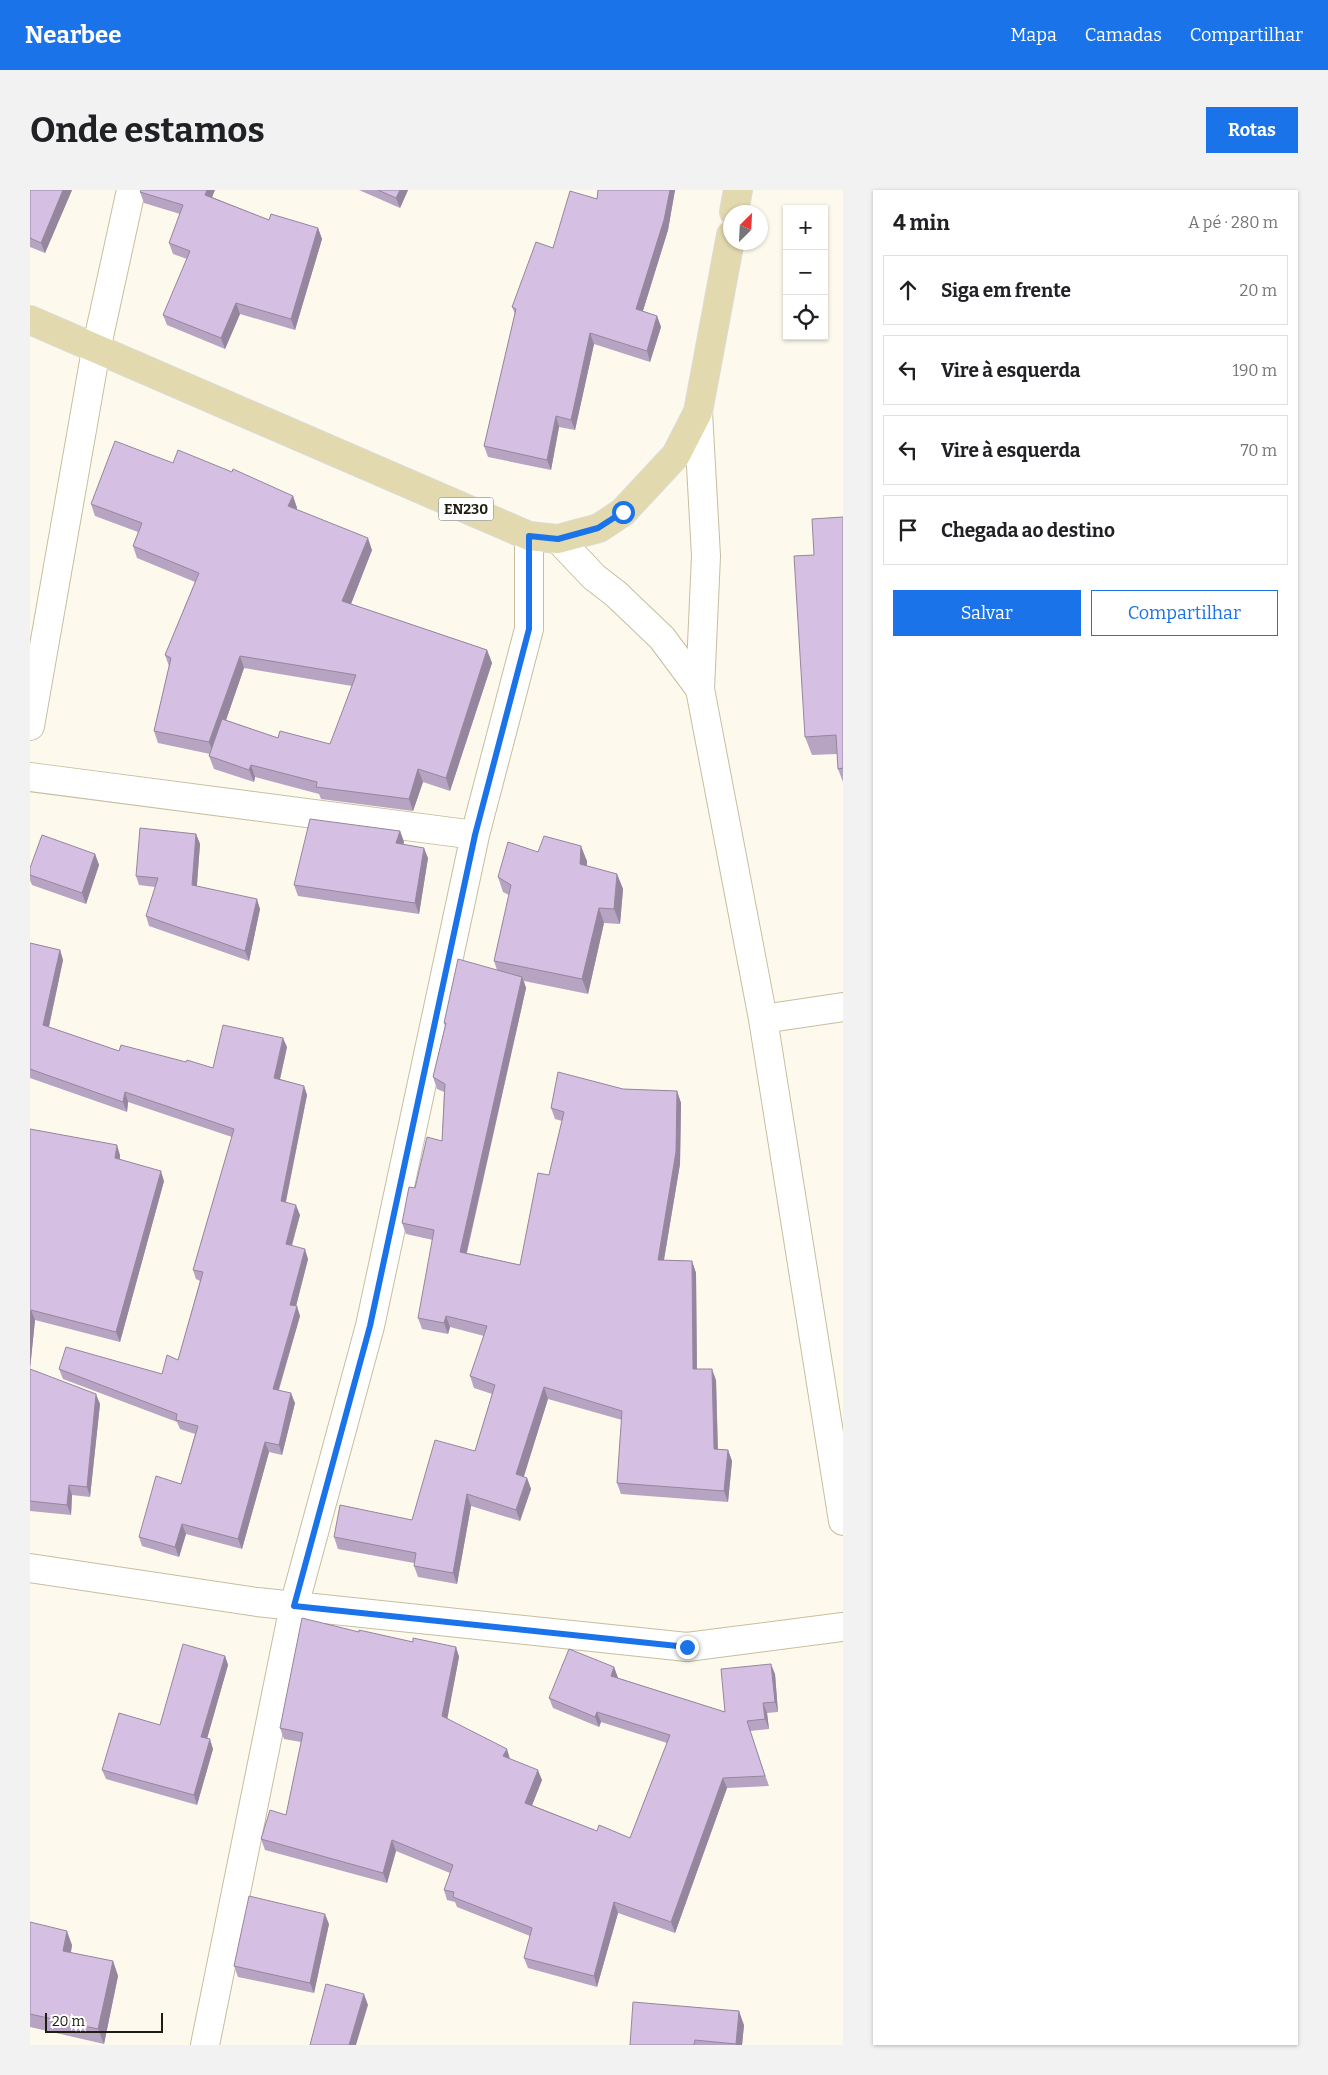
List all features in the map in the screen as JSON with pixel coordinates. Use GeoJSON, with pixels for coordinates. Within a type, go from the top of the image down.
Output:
{"type":"FeatureCollection","features":[{"type":"Feature","properties":{"kind":"main road"},"geometry":{"type":"LineString","coordinates":[[735,205],[738,190]]}},
{"type":"Feature","properties":{"kind":"main road","name":"EN230"},"geometry":{"type":"LineString","coordinates":[[30,320],[529,536],[558,539],[598,528],[623,512],[676,455],[698,412],[727,250]]}},
{"type":"Feature","properties":{"kind":"street"},"geometry":{"type":"LineString","coordinates":[[30,726],[96,350],[131,190]]}},
{"type":"Feature","properties":{"kind":"street"},"geometry":{"type":"LineString","coordinates":[[698,412],[706,556],[700,689],[763,1019],[843,1521]]}},
{"type":"Feature","properties":{"kind":"street"},"geometry":{"type":"LineString","coordinates":[[206,2045],[294,1606],[370,1326],[475,835],[529,629],[529,536]]}},
{"type":"Feature","properties":{"kind":"street"},"geometry":{"type":"LineString","coordinates":[[558,539],[594,577],[662,638],[700,689]]}},
{"type":"Feature","properties":{"kind":"street"},"geometry":{"type":"LineString","coordinates":[[30,777],[475,835]]}},
{"type":"Feature","properties":{"kind":"street"},"geometry":{"type":"LineString","coordinates":[[763,1019],[843,1007]]}},
{"type":"Feature","properties":{"kind":"street"},"geometry":{"type":"LineString","coordinates":[[30,1568],[257,1602],[687,1647],[843,1627]]}},
{"type":"Feature","properties":{"kind":"building"},"geometry":{"type":"Polygon","coordinates":[[[30,190],[63,190],[41,243],[30,238],[30,190]]]}},
{"type":"Feature","properties":{"kind":"building"},"geometry":{"type":"Polygon","coordinates":[[[141,190],[207,190],[205,195],[269,220],[271,214],[318,228],[291,319],[236,303],[221,338],[163,315],[190,251],[169,243],[183,205],[140,192],[141,190]]]}},
{"type":"Feature","properties":{"kind":"building"},"geometry":{"type":"Polygon","coordinates":[[[378,190],[400,190],[396,198],[378,190]]]}},
{"type":"Feature","properties":{"kind":"building"},"geometry":{"type":"Polygon","coordinates":[[[598,190],[670,190],[664,220],[636,309],[657,316],[647,351],[590,333],[571,420],[556,416],[547,460],[484,446],[516,309],[512,307],[536,242],[553,248],[570,191],[597,199],[598,190]]]}},
{"type":"Feature","properties":{"kind":"building"},"geometry":{"type":"Polygon","coordinates":[[[115,441],[173,463],[178,450],[232,472],[233,469],[293,496],[288,506],[368,538],[342,601],[487,650],[446,778],[418,769],[409,799],[316,787],[317,782],[251,765],[249,770],[209,756],[222,719],[278,738],[280,731],[330,744],[356,675],[240,656],[209,742],[154,731],[171,658],[165,655],[199,573],[133,546],[142,523],[91,504],[115,441]]]}},
{"type":"Feature","properties":{"kind":"building"},"geometry":{"type":"Polygon","coordinates":[[[843,517],[843,768],[838,769],[836,735],[805,737],[794,556],[814,555],[812,519],[843,517]]]}},
{"type":"Feature","properties":{"kind":"building"},"geometry":{"type":"Polygon","coordinates":[[[310,819],[400,831],[396,843],[424,848],[415,903],[294,885],[310,819]]]}},
{"type":"Feature","properties":{"kind":"building"},"geometry":{"type":"Polygon","coordinates":[[[140,828],[196,834],[192,885],[257,899],[245,951],[146,916],[158,878],[136,876],[140,828]]]}},
{"type":"Feature","properties":{"kind":"building"},"geometry":{"type":"Polygon","coordinates":[[[42,835],[95,854],[82,893],[30,875],[30,868],[42,835]]]}},
{"type":"Feature","properties":{"kind":"building"},"geometry":{"type":"Polygon","coordinates":[[[544,836],[581,846],[580,864],[617,874],[614,909],[599,908],[582,979],[494,961],[511,885],[498,877],[508,842],[538,852],[544,836]]]}},
{"type":"Feature","properties":{"kind":"building"},"geometry":{"type":"Polygon","coordinates":[[[30,943],[60,950],[43,1025],[119,1051],[121,1045],[213,1068],[223,1025],[283,1038],[274,1078],[304,1086],[281,1201],[296,1205],[286,1244],[305,1249],[290,1305],[297,1306],[273,1389],[291,1393],[279,1445],[265,1442],[238,1539],[182,1524],[175,1547],[139,1537],[156,1476],[181,1484],[198,1426],[176,1420],[177,1414],[59,1369],[66,1347],[162,1374],[167,1355],[178,1360],[203,1272],[193,1270],[234,1129],[125,1092],[123,1102],[30,1069],[30,943]]]}},
{"type":"Feature","properties":{"kind":"building"},"geometry":{"type":"Polygon","coordinates":[[[458,959],[522,977],[460,1252],[520,1265],[538,1173],[549,1175],[564,1112],[551,1108],[558,1072],[623,1089],[677,1091],[676,1152],[658,1260],[692,1261],[693,1369],[712,1369],[714,1449],[728,1450],[724,1491],[617,1483],[622,1411],[544,1387],[516,1474],[527,1478],[516,1510],[467,1494],[453,1573],[414,1566],[416,1553],[334,1537],[340,1505],[412,1520],[435,1440],[475,1451],[495,1385],[470,1376],[487,1326],[446,1316],[444,1323],[418,1318],[434,1230],[402,1223],[409,1187],[415,1188],[427,1137],[442,1141],[445,1084],[433,1077],[446,1023],[444,1023],[458,959]]]}},
{"type":"Feature","properties":{"kind":"building"},"geometry":{"type":"Polygon","coordinates":[[[30,1129],[117,1145],[115,1158],[161,1171],[116,1332],[31,1310],[30,1321],[30,1129]]]}},
{"type":"Feature","properties":{"kind":"building"},"geometry":{"type":"Polygon","coordinates":[[[30,1369],[96,1394],[87,1487],[69,1485],[67,1505],[30,1501],[30,1369]]]}},
{"type":"Feature","properties":{"kind":"building"},"geometry":{"type":"Polygon","coordinates":[[[302,1618],[359,1632],[359,1630],[413,1642],[413,1638],[456,1647],[442,1716],[507,1749],[503,1756],[538,1770],[525,1803],[597,1831],[599,1825],[630,1838],[670,1735],[597,1712],[595,1717],[549,1698],[569,1649],[614,1667],[611,1676],[725,1712],[721,1669],[771,1664],[775,1702],[763,1703],[765,1719],[747,1721],[765,1776],[723,1778],[671,1922],[614,1902],[594,1976],[524,1958],[532,1928],[453,1897],[454,1892],[444,1890],[453,1865],[392,1840],[383,1873],[261,1839],[270,1810],[286,1815],[303,1733],[280,1728],[302,1618]]]}},
{"type":"Feature","properties":{"kind":"building"},"geometry":{"type":"Polygon","coordinates":[[[183,1644],[225,1656],[201,1737],[210,1739],[194,1795],[102,1770],[119,1713],[160,1725],[183,1644]]]}},
{"type":"Feature","properties":{"kind":"building"},"geometry":{"type":"Polygon","coordinates":[[[249,1896],[325,1914],[310,1983],[234,1966],[249,1896]]]}},
{"type":"Feature","properties":{"kind":"building"},"geometry":{"type":"Polygon","coordinates":[[[30,1922],[67,1931],[63,1951],[113,1961],[98,2029],[30,2014],[30,1922]]]}},
{"type":"Feature","properties":{"kind":"building"},"geometry":{"type":"Polygon","coordinates":[[[326,1984],[364,1994],[349,2045],[310,2045],[326,1984]]]}},
{"type":"Feature","properties":{"kind":"building"},"geometry":{"type":"Polygon","coordinates":[[[633,2002],[739,2011],[736,2044],[695,2040],[694,2045],[630,2045],[633,2002]]]}},
{"type":"Feature","properties":{"kind":"route"},"geometry":{"type":"LineString","coordinates":[[623,512],[598,528],[558,539],[529,536],[529,629],[475,835],[370,1326],[294,1606],[687,1647]]}}]}
